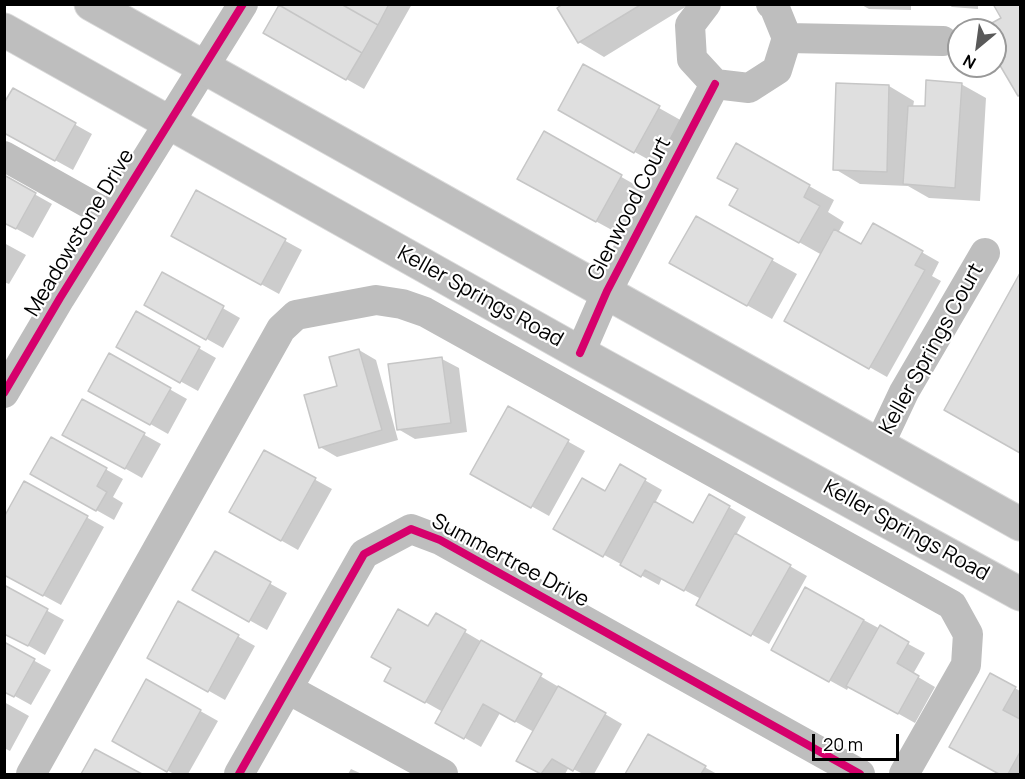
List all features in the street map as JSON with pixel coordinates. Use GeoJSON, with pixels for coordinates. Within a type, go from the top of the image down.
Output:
{"type":"FeatureCollection","features":[{"type":"Feature","properties":{"kind":"main road"},"geometry":{"type":"LineString","coordinates":[[91,4],[1020,524]]}},
{"type":"Feature","properties":{"kind":"main road","name":"Keller Springs Road"},"geometry":{"type":"LineString","coordinates":[[4,30],[580,352],[1020,594]]}},
{"type":"Feature","properties":{"kind":"street","name":"Meadowstone Drive"},"geometry":{"type":"LineString","coordinates":[[4,393],[243,4]]}},
{"type":"Feature","properties":{"kind":"street"},"geometry":{"type":"LineString","coordinates":[[706,4],[690,25],[692,59],[715,84],[748,88],[777,70],[787,38],[771,4]]}},
{"type":"Feature","properties":{"kind":"street"},"geometry":{"type":"LineString","coordinates":[[787,38],[943,41]]}},
{"type":"Feature","properties":{"kind":"street","name":"Glenwood Court"},"geometry":{"type":"LineString","coordinates":[[580,352],[607,291],[715,84]]}},
{"type":"Feature","properties":{"kind":"street"},"geometry":{"type":"LineString","coordinates":[[4,156],[111,216]]}},
{"type":"Feature","properties":{"kind":"street","name":"Keller Springs Court"},"geometry":{"type":"LineString","coordinates":[[879,445],[920,363],[985,253]]}},
{"type":"Feature","properties":{"kind":"street"},"geometry":{"type":"LineString","coordinates":[[31,774],[281,329],[297,315],[376,300],[402,304],[424,312],[952,605],[968,634],[966,665],[904,774]]}},
{"type":"Feature","properties":{"kind":"street","name":"Summertree Drive"},"geometry":{"type":"LineString","coordinates":[[239,774],[364,554],[411,529],[440,540],[860,774]]}},
{"type":"Feature","properties":{"kind":"street"},"geometry":{"type":"LineString","coordinates":[[288,689],[443,774]]}},
{"type":"Feature","properties":{"kind":"building"},"geometry":{"type":"Polygon","coordinates":[[[341,4],[389,4],[378,25],[341,4]]]}},
{"type":"Feature","properties":{"kind":"building"},"geometry":{"type":"Polygon","coordinates":[[[341,4],[378,25],[362,53],[279,5],[341,4]]]}},
{"type":"Feature","properties":{"kind":"building"},"geometry":{"type":"Polygon","coordinates":[[[563,4],[642,4],[578,43],[557,8],[563,4]]]}},
{"type":"Feature","properties":{"kind":"building"},"geometry":{"type":"Polygon","coordinates":[[[993,4],[1020,4],[1020,95],[1018,96],[1007,77],[1007,18],[1001,18],[993,4]]]}},
{"type":"Feature","properties":{"kind":"building"},"geometry":{"type":"Polygon","coordinates":[[[279,5],[362,53],[346,80],[263,33],[279,5]]]}},
{"type":"Feature","properties":{"kind":"building"},"geometry":{"type":"Polygon","coordinates":[[[583,64],[660,106],[634,153],[558,110],[583,64]]]}},
{"type":"Feature","properties":{"kind":"building"},"geometry":{"type":"Polygon","coordinates":[[[926,80],[962,83],[955,188],[903,184],[908,106],[925,106],[926,80]]]}},
{"type":"Feature","properties":{"kind":"building"},"geometry":{"type":"Polygon","coordinates":[[[836,83],[889,85],[887,172],[833,170],[836,83]]]}},
{"type":"Feature","properties":{"kind":"building"},"geometry":{"type":"Polygon","coordinates":[[[13,88],[76,123],[55,161],[4,133],[4,103],[13,88]]]}},
{"type":"Feature","properties":{"kind":"building"},"geometry":{"type":"Polygon","coordinates":[[[544,131],[622,175],[596,222],[517,179],[544,131]]]}},
{"type":"Feature","properties":{"kind":"building"},"geometry":{"type":"Polygon","coordinates":[[[736,143],[810,185],[804,197],[820,206],[799,243],[729,205],[738,189],[717,178],[736,143]]]}},
{"type":"Feature","properties":{"kind":"building"},"geometry":{"type":"Polygon","coordinates":[[[4,175],[36,193],[16,229],[4,223],[4,175]]]}},
{"type":"Feature","properties":{"kind":"building"},"geometry":{"type":"Polygon","coordinates":[[[196,190],[286,239],[261,285],[171,236],[196,190]]]}},
{"type":"Feature","properties":{"kind":"building"},"geometry":{"type":"Polygon","coordinates":[[[696,216],[773,259],[747,306],[669,263],[696,216]]]}},
{"type":"Feature","properties":{"kind":"building"},"geometry":{"type":"Polygon","coordinates":[[[873,223],[923,251],[915,265],[925,270],[869,369],[784,321],[834,229],[861,244],[873,223]]]}},
{"type":"Feature","properties":{"kind":"building"},"geometry":{"type":"Polygon","coordinates":[[[162,272],[224,306],[206,340],[144,305],[162,272]]]}},
{"type":"Feature","properties":{"kind":"building"},"geometry":{"type":"Polygon","coordinates":[[[1020,273],[1020,453],[944,410],[1020,273]]]}},
{"type":"Feature","properties":{"kind":"building"},"geometry":{"type":"Polygon","coordinates":[[[136,311],[200,347],[180,383],[116,347],[136,311]]]}},
{"type":"Feature","properties":{"kind":"building"},"geometry":{"type":"Polygon","coordinates":[[[359,349],[382,430],[319,448],[304,395],[337,386],[329,357],[359,349]]]}},
{"type":"Feature","properties":{"kind":"building"},"geometry":{"type":"Polygon","coordinates":[[[109,353],[171,388],[150,425],[88,391],[109,353]]]}},
{"type":"Feature","properties":{"kind":"building"},"geometry":{"type":"Polygon","coordinates":[[[442,357],[451,423],[397,430],[388,364],[442,357]]]}},
{"type":"Feature","properties":{"kind":"building"},"geometry":{"type":"Polygon","coordinates":[[[82,399],[145,433],[125,469],[62,435],[82,399]]]}},
{"type":"Feature","properties":{"kind":"building"},"geometry":{"type":"Polygon","coordinates":[[[508,406],[569,440],[531,508],[470,474],[508,406]]]}},
{"type":"Feature","properties":{"kind":"building"},"geometry":{"type":"Polygon","coordinates":[[[51,437],[107,468],[97,486],[107,492],[96,511],[30,474],[51,437]]]}},
{"type":"Feature","properties":{"kind":"building"},"geometry":{"type":"Polygon","coordinates":[[[264,450],[316,478],[281,541],[229,512],[264,450]]]}},
{"type":"Feature","properties":{"kind":"building"},"geometry":{"type":"Polygon","coordinates":[[[620,464],[646,479],[603,557],[553,529],[582,478],[605,491],[620,464]]]}},
{"type":"Feature","properties":{"kind":"building"},"geometry":{"type":"Polygon","coordinates":[[[24,481],[88,516],[43,596],[4,575],[4,517],[24,481]]]}},
{"type":"Feature","properties":{"kind":"building"},"geometry":{"type":"Polygon","coordinates":[[[709,494],[730,506],[684,591],[645,570],[641,577],[620,565],[654,501],[693,523],[709,494]]]}},
{"type":"Feature","properties":{"kind":"building"},"geometry":{"type":"Polygon","coordinates":[[[735,533],[791,565],[751,636],[696,605],[735,533]]]}},
{"type":"Feature","properties":{"kind":"building"},"geometry":{"type":"Polygon","coordinates":[[[215,551],[271,582],[249,622],[192,590],[215,551]]]}},
{"type":"Feature","properties":{"kind":"building"},"geometry":{"type":"Polygon","coordinates":[[[4,585],[48,609],[28,646],[4,634],[4,585]]]}},
{"type":"Feature","properties":{"kind":"building"},"geometry":{"type":"Polygon","coordinates":[[[805,587],[864,620],[829,682],[771,650],[805,587]]]}},
{"type":"Feature","properties":{"kind":"building"},"geometry":{"type":"Polygon","coordinates":[[[178,601],[239,635],[208,692],[147,658],[178,601]]]}},
{"type":"Feature","properties":{"kind":"building"},"geometry":{"type":"Polygon","coordinates":[[[398,609],[428,626],[436,613],[466,630],[425,703],[384,681],[391,668],[371,657],[398,609]]]}},
{"type":"Feature","properties":{"kind":"building"},"geometry":{"type":"Polygon","coordinates":[[[880,625],[909,642],[897,663],[919,676],[898,714],[846,686],[880,625]]]}},
{"type":"Feature","properties":{"kind":"building"},"geometry":{"type":"Polygon","coordinates":[[[481,640],[542,674],[515,722],[483,704],[464,739],[435,723],[481,640]]]}},
{"type":"Feature","properties":{"kind":"building"},"geometry":{"type":"Polygon","coordinates":[[[4,642],[35,659],[14,697],[4,692],[4,642]]]}},
{"type":"Feature","properties":{"kind":"building"},"geometry":{"type":"Polygon","coordinates":[[[990,673],[1016,687],[1003,710],[1020,719],[1020,752],[1008,774],[999,774],[949,747],[990,673]]]}},
{"type":"Feature","properties":{"kind":"building"},"geometry":{"type":"Polygon","coordinates":[[[146,679],[201,710],[167,772],[112,741],[146,679]]]}},
{"type":"Feature","properties":{"kind":"building"},"geometry":{"type":"Polygon","coordinates":[[[558,686],[606,713],[573,771],[552,759],[541,774],[516,761],[558,686]]]}},
{"type":"Feature","properties":{"kind":"building"},"geometry":{"type":"Polygon","coordinates":[[[648,734],[706,766],[701,774],[625,774],[648,734]]]}},
{"type":"Feature","properties":{"kind":"building"},"geometry":{"type":"Polygon","coordinates":[[[95,749],[142,774],[81,774],[95,749]]]}},
{"type":"Feature","properties":{"kind":"cycle path"},"geometry":{"type":"LineString","coordinates":[[4,393],[60,298],[243,4]]}},
{"type":"Feature","properties":{"kind":"cycle path"},"geometry":{"type":"LineString","coordinates":[[580,353],[607,291],[715,84]]}},
{"type":"Feature","properties":{"kind":"cycle path"},"geometry":{"type":"LineString","coordinates":[[239,774],[364,554],[411,529],[440,540],[860,774]]}}]}
